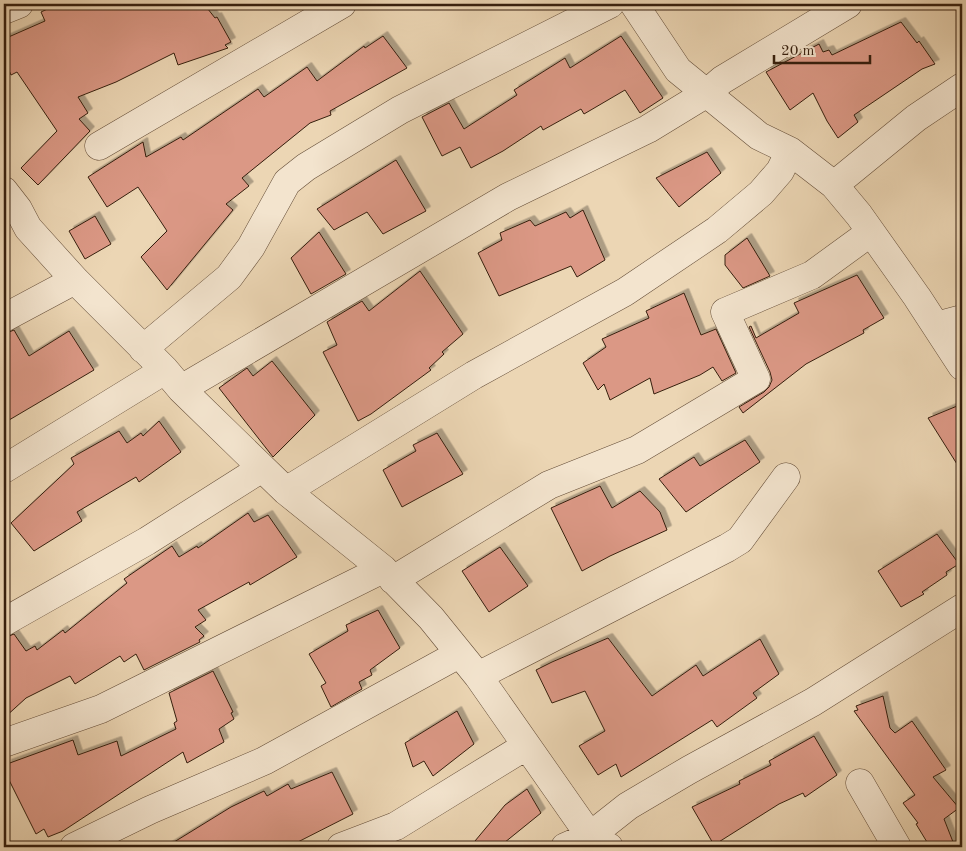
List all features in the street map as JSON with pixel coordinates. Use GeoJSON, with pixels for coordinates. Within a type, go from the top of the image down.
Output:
{"type":"FeatureCollection","features":[{"type":"Feature","properties":{"kind":"street"},"geometry":{"type":"LineString","coordinates":[[4,10],[19,4]]}},
{"type":"Feature","properties":{"kind":"street"},"geometry":{"type":"LineString","coordinates":[[99,146],[342,4]]}},
{"type":"Feature","properties":{"kind":"street"},"geometry":{"type":"LineString","coordinates":[[143,349],[229,277],[251,247],[287,182],[306,167],[400,110],[610,4]]}},
{"type":"Feature","properties":{"kind":"street"},"geometry":{"type":"LineString","coordinates":[[634,4],[678,70],[759,136],[790,151],[834,185],[859,214],[962,366]]}},
{"type":"Feature","properties":{"kind":"street"},"geometry":{"type":"LineString","coordinates":[[4,470],[508,197],[648,128],[707,93],[722,80],[848,4]]}},
{"type":"Feature","properties":{"kind":"street"},"geometry":{"type":"LineString","coordinates":[[834,185],[916,118],[962,87]]}},
{"type":"Feature","properties":{"kind":"street"},"geometry":{"type":"LineString","coordinates":[[286,491],[474,375],[625,292],[717,230],[761,193],[780,171],[790,151]]}},
{"type":"Feature","properties":{"kind":"street"},"geometry":{"type":"LineString","coordinates":[[4,191],[18,208],[28,228],[75,280],[173,380],[286,491],[388,574],[431,618],[478,676],[526,746],[599,842]]}},
{"type":"Feature","properties":{"kind":"street"},"geometry":{"type":"LineString","coordinates":[[4,743],[101,709],[388,574],[549,485],[637,450],[756,379],[725,312],[812,275],[871,232]]}},
{"type":"Feature","properties":{"kind":"street"},"geometry":{"type":"LineString","coordinates":[[4,318],[75,280]]}},
{"type":"Feature","properties":{"kind":"street"},"geometry":{"type":"LineString","coordinates":[[936,326],[962,319]]}},
{"type":"Feature","properties":{"kind":"street"},"geometry":{"type":"LineString","coordinates":[[4,622],[147,541],[262,468]]}},
{"type":"Feature","properties":{"kind":"street"},"geometry":{"type":"LineString","coordinates":[[478,676],[728,548],[740,540],[786,477]]}},
{"type":"Feature","properties":{"kind":"street"},"geometry":{"type":"LineString","coordinates":[[565,847],[599,842],[628,806],[813,702],[962,608]]}},
{"type":"Feature","properties":{"kind":"street"},"geometry":{"type":"LineString","coordinates":[[74,847],[150,810],[264,761],[459,654]]}},
{"type":"Feature","properties":{"kind":"street"},"geometry":{"type":"LineString","coordinates":[[341,847],[396,826],[526,746]]}},
{"type":"Feature","properties":{"kind":"street"},"geometry":{"type":"LineString","coordinates":[[860,783],[897,847]]}},
{"type":"Feature","properties":{"kind":"building"},"geometry":{"type":"Polygon","coordinates":[[[58,4],[204,4],[215,18],[217,17],[231,42],[225,45],[228,48],[178,65],[174,53],[116,82],[78,97],[88,113],[79,119],[90,131],[38,185],[21,168],[57,131],[17,72],[11,75],[4,59],[4,39],[45,21],[41,12],[58,4]]]}},
{"type":"Feature","properties":{"kind":"building"},"geometry":{"type":"Polygon","coordinates":[[[901,22],[917,43],[919,41],[935,64],[922,69],[854,115],[858,122],[838,138],[813,93],[790,110],[766,72],[819,44],[823,52],[829,50],[832,55],[901,22]]]}},
{"type":"Feature","properties":{"kind":"building"},"geometry":{"type":"Polygon","coordinates":[[[383,36],[407,68],[330,111],[331,115],[310,123],[242,178],[249,186],[226,204],[233,210],[167,290],[141,257],[167,231],[138,187],[107,207],[88,177],[143,142],[146,157],[181,137],[183,140],[258,89],[264,97],[307,67],[317,81],[364,46],[365,48],[383,36]]]}},
{"type":"Feature","properties":{"kind":"building"},"geometry":{"type":"Polygon","coordinates":[[[621,36],[663,98],[640,113],[625,90],[584,114],[581,109],[543,130],[541,126],[503,151],[471,168],[460,147],[442,156],[422,117],[449,103],[464,129],[517,95],[514,90],[565,58],[570,68],[621,36]]]}},
{"type":"Feature","properties":{"kind":"building"},"geometry":{"type":"Polygon","coordinates":[[[707,152],[721,173],[679,207],[656,178],[707,152]]]}},
{"type":"Feature","properties":{"kind":"building"},"geometry":{"type":"Polygon","coordinates":[[[396,160],[426,211],[383,234],[367,212],[334,230],[317,209],[396,160]]]}},
{"type":"Feature","properties":{"kind":"building"},"geometry":{"type":"Polygon","coordinates":[[[583,210],[605,260],[577,277],[571,266],[499,296],[478,253],[502,240],[500,233],[530,220],[535,226],[566,212],[570,218],[583,210]]]}},
{"type":"Feature","properties":{"kind":"building"},"geometry":{"type":"Polygon","coordinates":[[[95,216],[111,244],[85,259],[69,231],[95,216]]]}},
{"type":"Feature","properties":{"kind":"building"},"geometry":{"type":"Polygon","coordinates":[[[319,232],[346,274],[311,294],[291,258],[319,232]]]}},
{"type":"Feature","properties":{"kind":"building"},"geometry":{"type":"Polygon","coordinates":[[[747,238],[770,276],[743,288],[725,265],[725,255],[747,238]]]}},
{"type":"Feature","properties":{"kind":"building"},"geometry":{"type":"Polygon","coordinates":[[[420,271],[463,334],[442,352],[444,354],[429,368],[431,370],[371,414],[358,421],[323,352],[337,345],[327,322],[362,301],[369,311],[420,271]]]}},
{"type":"Feature","properties":{"kind":"building"},"geometry":{"type":"Polygon","coordinates":[[[857,275],[884,318],[863,330],[864,333],[806,364],[743,413],[739,407],[764,392],[772,380],[749,327],[751,326],[756,338],[799,313],[794,303],[857,275]]]}},
{"type":"Feature","properties":{"kind":"building"},"geometry":{"type":"Polygon","coordinates":[[[684,293],[701,335],[716,329],[736,373],[722,381],[713,367],[700,375],[654,394],[650,378],[610,400],[604,384],[598,390],[583,363],[606,347],[602,339],[649,318],[646,311],[684,293]]]}},
{"type":"Feature","properties":{"kind":"building"},"geometry":{"type":"Polygon","coordinates":[[[14,330],[29,356],[69,331],[94,370],[4,423],[4,334],[14,330]]]}},
{"type":"Feature","properties":{"kind":"building"},"geometry":{"type":"Polygon","coordinates":[[[272,361],[315,415],[273,457],[219,388],[247,368],[253,376],[272,361]]]}},
{"type":"Feature","properties":{"kind":"building"},"geometry":{"type":"Polygon","coordinates":[[[962,404],[962,472],[928,418],[962,404]]]}},
{"type":"Feature","properties":{"kind":"building"},"geometry":{"type":"Polygon","coordinates":[[[159,421],[181,452],[139,482],[136,477],[77,512],[82,521],[34,551],[11,523],[74,464],[71,458],[119,431],[127,443],[141,433],[143,436],[159,421]]]}},
{"type":"Feature","properties":{"kind":"building"},"geometry":{"type":"Polygon","coordinates":[[[437,433],[463,474],[402,507],[383,470],[416,451],[413,445],[437,433]]]}},
{"type":"Feature","properties":{"kind":"building"},"geometry":{"type":"Polygon","coordinates":[[[745,440],[760,462],[686,512],[659,479],[694,457],[700,466],[745,440]]]}},
{"type":"Feature","properties":{"kind":"building"},"geometry":{"type":"Polygon","coordinates":[[[600,486],[612,508],[640,491],[660,512],[667,530],[582,571],[551,508],[600,486]]]}},
{"type":"Feature","properties":{"kind":"building"},"geometry":{"type":"Polygon","coordinates":[[[248,513],[254,522],[268,515],[297,557],[250,585],[249,582],[198,610],[206,620],[195,627],[204,636],[199,640],[200,642],[144,670],[136,654],[124,662],[120,656],[75,684],[70,676],[26,698],[4,718],[4,638],[14,634],[26,651],[35,646],[37,650],[63,630],[65,633],[127,583],[124,579],[172,546],[179,557],[197,546],[198,548],[248,513]]]}},
{"type":"Feature","properties":{"kind":"building"},"geometry":{"type":"Polygon","coordinates":[[[937,534],[959,564],[946,572],[947,575],[922,592],[924,594],[901,607],[878,571],[937,534]]]}},
{"type":"Feature","properties":{"kind":"building"},"geometry":{"type":"Polygon","coordinates":[[[500,547],[528,586],[489,612],[462,571],[500,547]]]}},
{"type":"Feature","properties":{"kind":"building"},"geometry":{"type":"Polygon","coordinates":[[[378,610],[400,648],[370,670],[372,675],[359,682],[362,689],[331,707],[321,686],[326,683],[309,654],[348,631],[346,625],[378,610]]]}},
{"type":"Feature","properties":{"kind":"building"},"geometry":{"type":"Polygon","coordinates":[[[608,638],[652,696],[696,665],[703,676],[760,639],[779,674],[753,693],[757,698],[717,727],[712,720],[621,777],[616,764],[598,775],[579,746],[605,731],[585,691],[552,703],[536,670],[608,638]]]}},
{"type":"Feature","properties":{"kind":"building"},"geometry":{"type":"Polygon","coordinates":[[[213,671],[233,712],[231,713],[234,719],[219,729],[224,742],[187,763],[183,752],[63,831],[48,837],[44,829],[36,834],[7,776],[7,764],[73,740],[78,755],[117,741],[121,756],[176,729],[174,723],[177,721],[169,693],[213,671]]]}},
{"type":"Feature","properties":{"kind":"building"},"geometry":{"type":"Polygon","coordinates":[[[883,696],[890,728],[895,733],[912,721],[946,770],[933,777],[959,808],[944,819],[955,847],[930,847],[916,824],[918,823],[903,803],[915,795],[854,711],[858,710],[856,706],[883,696]]]}},
{"type":"Feature","properties":{"kind":"building"},"geometry":{"type":"Polygon","coordinates":[[[457,711],[474,744],[433,776],[424,761],[413,767],[405,743],[457,711]]]}},
{"type":"Feature","properties":{"kind":"building"},"geometry":{"type":"Polygon","coordinates":[[[814,736],[837,775],[805,797],[803,793],[779,804],[714,845],[692,807],[740,784],[739,781],[771,765],[769,761],[814,736]]]}},
{"type":"Feature","properties":{"kind":"building"},"geometry":{"type":"Polygon","coordinates":[[[332,772],[353,814],[288,847],[166,847],[231,807],[264,791],[267,796],[288,784],[291,789],[332,772]]]}},
{"type":"Feature","properties":{"kind":"building"},"geometry":{"type":"Polygon","coordinates":[[[527,789],[541,813],[499,847],[470,847],[505,805],[527,789]]]}}]}
